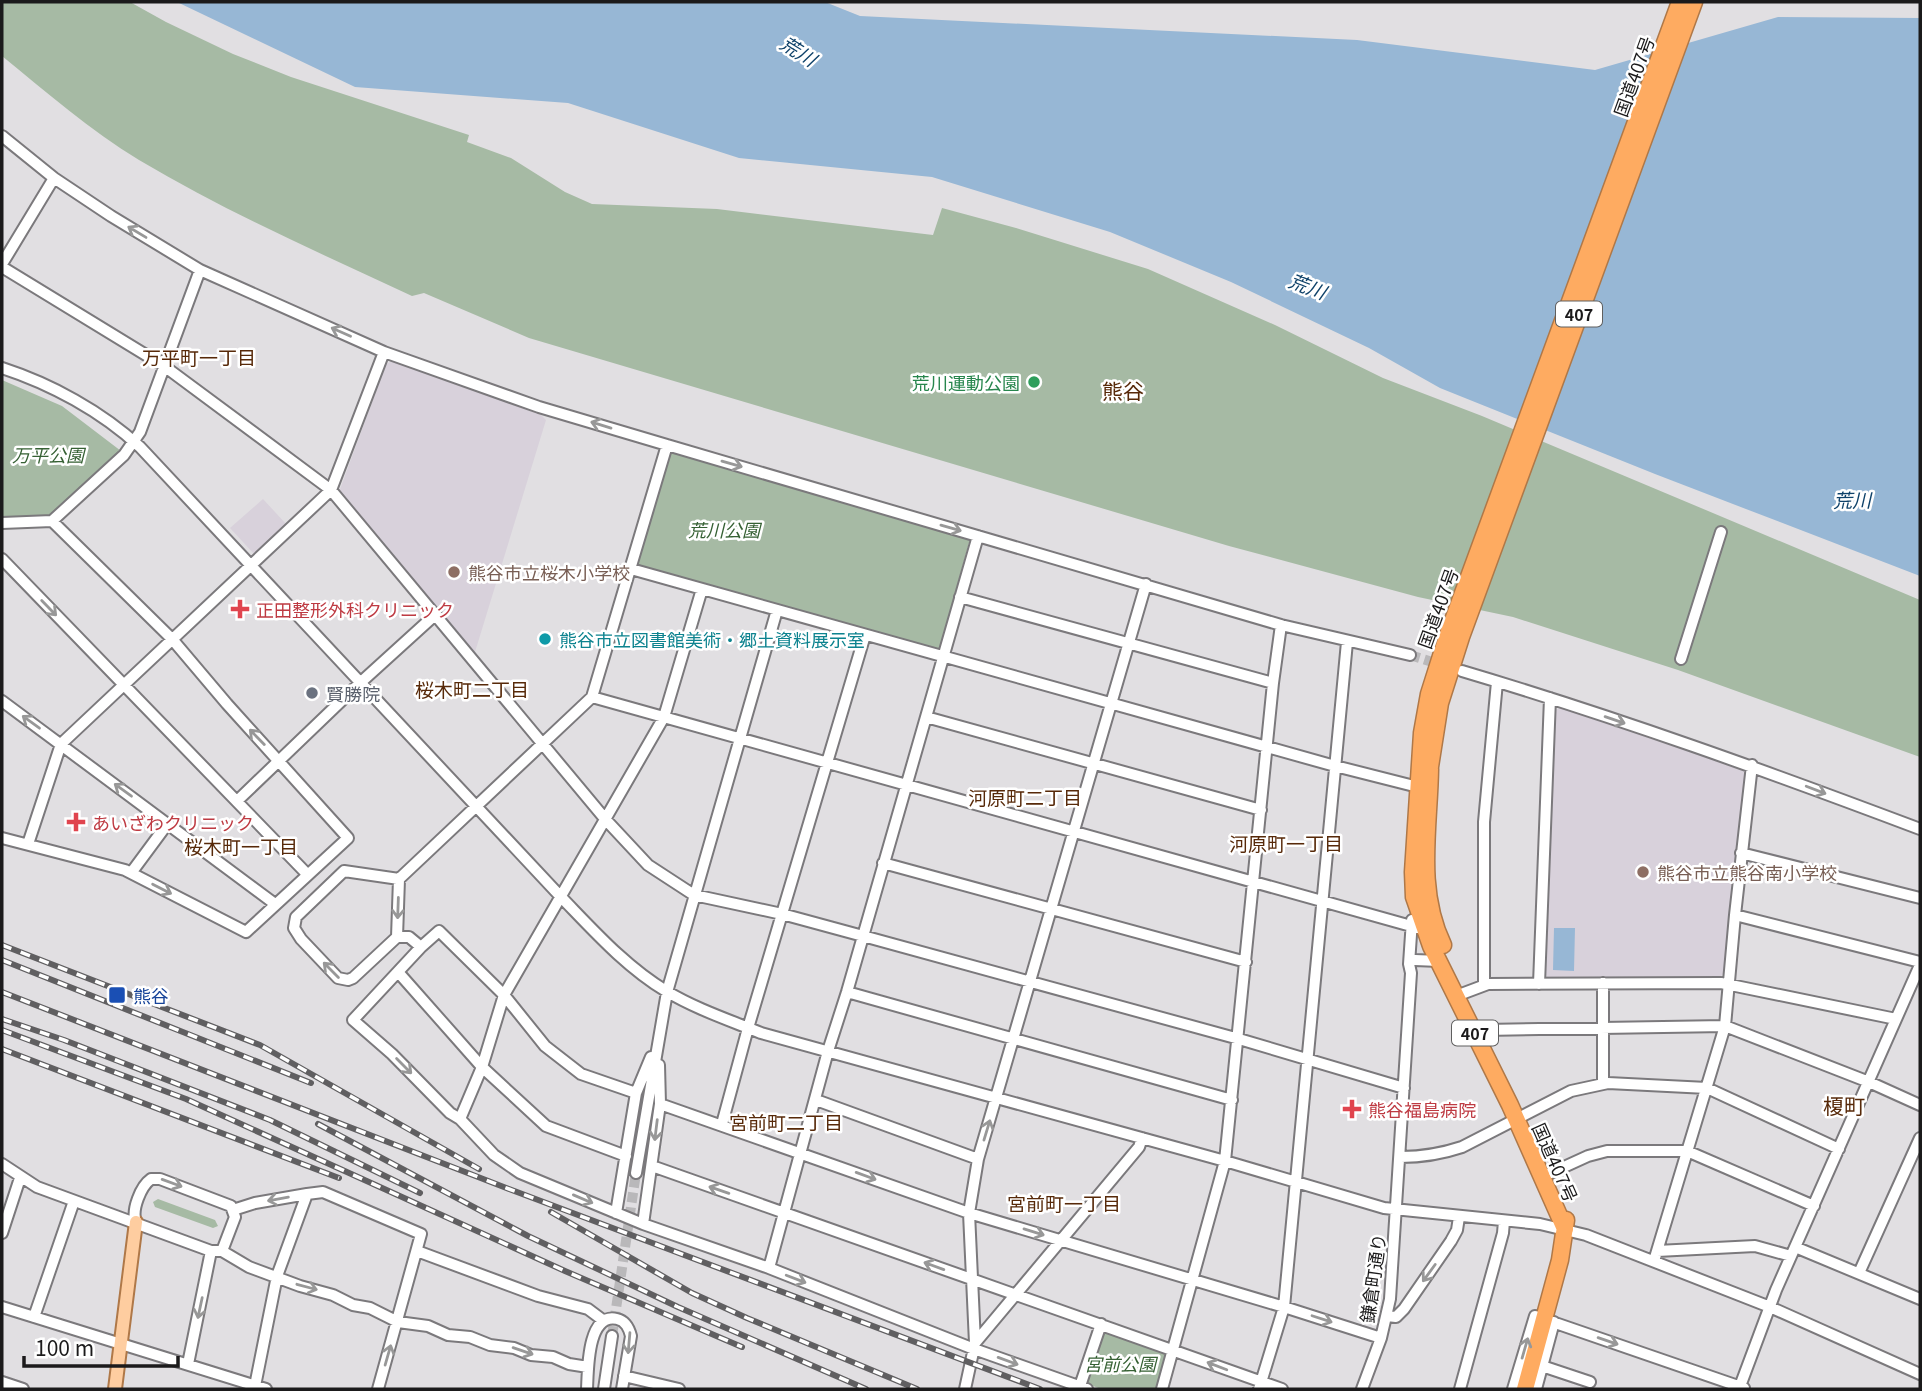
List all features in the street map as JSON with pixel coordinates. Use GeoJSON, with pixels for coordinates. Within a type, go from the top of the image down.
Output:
{"type":"FeatureCollection","features":[{"type":"Feature","properties":{"kind":"highway","name":"国道407号"},"geometry":{"type":"LineString","coordinates":[[1430,769],[1440,703],[1459,624],[1680,2]]}},
{"type":"Feature","properties":{"kind":"highway","name":"国道407号"},"geometry":{"type":"LineString","coordinates":[[1461,994],[1439,961],[1420,920],[1413,873],[1422,733],[1429,694],[1459,624],[1694,2]]}},
{"type":"Feature","properties":{"kind":"highway","name":"407"},"geometry":{"type":"LineString","coordinates":[[1420,920],[1430,912],[1425,883],[1430,769]]}},
{"type":"Feature","properties":{"kind":"highway"},"geometry":{"type":"LineString","coordinates":[[1420,920],[1424,803],[1430,769]]}},
{"type":"Feature","properties":{"kind":"highway","name":"国道407号"},"geometry":{"type":"LineString","coordinates":[[1420,920],[1461,994],[1520,1117],[1546,1175],[1565,1229],[1549,1320],[1525,1387]]}},
{"type":"Feature","properties":{"kind":"main road"},"geometry":{"type":"LineString","coordinates":[[116,1389],[136,1222]]}},
{"type":"Feature","properties":{"kind":"street"},"geometry":{"type":"LineString","coordinates":[[2,136],[54,178],[200,270],[384,352],[539,407],[667,445],[1282,625],[1410,655]]}},
{"type":"Feature","properties":{"kind":"street"},"geometry":{"type":"LineString","coordinates":[[54,178],[2,265],[164,366],[331,490],[542,745],[648,864],[694,895],[782,914],[863,936],[1239,1039],[1404,1088]]}},
{"type":"Feature","properties":{"kind":"street"},"geometry":{"type":"LineString","coordinates":[[2,523],[52,521],[124,455],[140,432],[200,270]]}},
{"type":"Feature","properties":{"kind":"street"},"geometry":{"type":"LineString","coordinates":[[28,844],[61,744],[331,490],[384,352]]}},
{"type":"Feature","properties":{"kind":"street"},"geometry":{"type":"LineString","coordinates":[[2,368],[29,377],[94,412],[134,442],[561,897],[616,953],[667,992],[748,1028],[1398,1210],[1565,1229],[1655,1256],[1920,1374]]}},
{"type":"Feature","properties":{"kind":"street"},"geometry":{"type":"LineString","coordinates":[[397,937],[398,879],[592,697],[667,445]]}},
{"type":"Feature","properties":{"kind":"street"},"geometry":{"type":"LineString","coordinates":[[2,838],[131,873],[246,932],[348,838],[226,704],[172,639],[52,521]]}},
{"type":"Feature","properties":{"kind":"street"},"geometry":{"type":"LineString","coordinates":[[1681,659],[1721,532]]}},
{"type":"Feature","properties":{"kind":"street"},"geometry":{"type":"LineString","coordinates":[[769,1268],[828,1051],[978,536]]}},
{"type":"Feature","properties":{"kind":"street"},"geometry":{"type":"LineString","coordinates":[[2,559],[308,875]]}},
{"type":"Feature","properties":{"kind":"street"},"geometry":{"type":"LineString","coordinates":[[631,569],[1418,787]]}},
{"type":"Feature","properties":{"kind":"street"},"geometry":{"type":"LineString","coordinates":[[965,1389],[975,1346],[969,1213],[978,1158],[1146,584]]}},
{"type":"Feature","properties":{"kind":"street"},"geometry":{"type":"LineString","coordinates":[[460,1119],[482,1067],[504,995],[664,717],[702,589]]}},
{"type":"Feature","properties":{"kind":"street"},"geometry":{"type":"LineString","coordinates":[[960,597],[1273,683]]}},
{"type":"Feature","properties":{"kind":"street"},"geometry":{"type":"LineString","coordinates":[[636,1174],[667,992],[777,610]]}},
{"type":"Feature","properties":{"kind":"street"},"geometry":{"type":"LineString","coordinates":[[237,801],[436,614]]}},
{"type":"Feature","properties":{"kind":"street"},"geometry":{"type":"LineString","coordinates":[[1162,1389],[1226,1161],[1273,683],[1282,625]]}},
{"type":"Feature","properties":{"kind":"street"},"geometry":{"type":"LineString","coordinates":[[722,1124],[864,635]]}},
{"type":"Feature","properties":{"kind":"street"},"geometry":{"type":"LineString","coordinates":[[1260,1386],[1284,1307],[1347,642]]}},
{"type":"Feature","properties":{"kind":"street"},"geometry":{"type":"LineString","coordinates":[[1462,671],[1752,765],[1920,829]]}},
{"type":"Feature","properties":{"kind":"street"},"geometry":{"type":"LineString","coordinates":[[1484,984],[1484,822],[1497,682]]}},
{"type":"Feature","properties":{"kind":"street"},"geometry":{"type":"LineString","coordinates":[[592,697],[1321,901],[1420,920]]}},
{"type":"Feature","properties":{"kind":"street"},"geometry":{"type":"LineString","coordinates":[[1539,984],[1550,698]]}},
{"type":"Feature","properties":{"kind":"street"},"geometry":{"type":"LineString","coordinates":[[2,701],[275,904]]}},
{"type":"Feature","properties":{"kind":"street"},"geometry":{"type":"LineString","coordinates":[[926,717],[1261,810]]}},
{"type":"Feature","properties":{"kind":"street"},"geometry":{"type":"LineString","coordinates":[[1655,1256],[1725,1026],[1752,765]]}},
{"type":"Feature","properties":{"kind":"street"},"geometry":{"type":"LineString","coordinates":[[131,873],[167,823]]}},
{"type":"Feature","properties":{"kind":"street"},"geometry":{"type":"LineString","coordinates":[[1741,853],[1920,898]]}},
{"type":"Feature","properties":{"kind":"street"},"geometry":{"type":"LineString","coordinates":[[329,855],[344,871],[398,879]]}},
{"type":"Feature","properties":{"kind":"street"},"geometry":{"type":"LineString","coordinates":[[883,863],[1246,962]]}},
{"type":"Feature","properties":{"kind":"street"},"geometry":{"type":"LineString","coordinates":[[344,871],[296,917],[294,923],[296,933],[338,978],[353,978],[397,937],[409,937],[421,947]]}},
{"type":"Feature","properties":{"kind":"street"},"geometry":{"type":"LineString","coordinates":[[1525,1387],[1542,1366],[1549,1320],[1742,1389],[1770,1307],[1793,1251],[1920,963],[1735,915]]}},
{"type":"Feature","properties":{"kind":"street"},"geometry":{"type":"LineString","coordinates":[[1411,973],[1420,920]]}},
{"type":"Feature","properties":{"kind":"street"},"geometry":{"type":"LineString","coordinates":[[1411,973],[1409,964],[1420,920]]}},
{"type":"Feature","properties":{"kind":"street"},"geometry":{"type":"LineString","coordinates":[[636,1093],[581,1074],[545,1046],[504,995],[439,931],[353,1020],[392,1054],[450,1113],[460,1119],[494,1155],[520,1173],[643,1224],[769,1268],[1084,1388],[1101,1324]]}},
{"type":"Feature","properties":{"kind":"street"},"geometry":{"type":"LineString","coordinates":[[1415,960],[1439,961]]}},
{"type":"Feature","properties":{"kind":"street"},"geometry":{"type":"LineString","coordinates":[[398,972],[482,1067],[546,1126],[626,1156]]}},
{"type":"Feature","properties":{"kind":"street","name":"鎌倉町通り"},"geometry":{"type":"LineString","coordinates":[[1362,1389],[1387,1316],[1398,1210],[1411,973]]}},
{"type":"Feature","properties":{"kind":"street"},"geometry":{"type":"LineString","coordinates":[[1602,983],[1603,1084]]}},
{"type":"Feature","properties":{"kind":"street"},"geometry":{"type":"LineString","coordinates":[[1461,994],[1484,984],[1728,984],[1896,1019]]}},
{"type":"Feature","properties":{"kind":"street"},"geometry":{"type":"LineString","coordinates":[[847,992],[1232,1100]]}},
{"type":"Feature","properties":{"kind":"street"},"geometry":{"type":"LineString","coordinates":[[1480,1032],[1725,1026],[1869,1082],[1920,1105]]}},
{"type":"Feature","properties":{"kind":"street"},"geometry":{"type":"LineString","coordinates":[[616,1213],[636,1093],[659,1038]]}},
{"type":"Feature","properties":{"kind":"street"},"geometry":{"type":"LineString","coordinates":[[643,1224],[660,1104],[659,1038]]}},
{"type":"Feature","properties":{"kind":"street"},"geometry":{"type":"LineString","coordinates":[[1401,1157],[1413,1158],[1462,1147],[1571,1091],[1603,1084],[1707,1088],[1839,1149]]}},
{"type":"Feature","properties":{"kind":"street"},"geometry":{"type":"LineString","coordinates":[[816,1100],[978,1158]]}},
{"type":"Feature","properties":{"kind":"street"},"geometry":{"type":"LineString","coordinates":[[660,1104],[969,1213],[1381,1338]]}},
{"type":"Feature","properties":{"kind":"street"},"geometry":{"type":"LineString","coordinates":[[975,1346],[1139,1147],[1142,1138]]}},
{"type":"Feature","properties":{"kind":"street"},"geometry":{"type":"LineString","coordinates":[[1859,1273],[1920,1138]]}},
{"type":"Feature","properties":{"kind":"street"},"geometry":{"type":"LineString","coordinates":[[1546,1175],[1588,1156],[1607,1151],[1687,1151],[1814,1206]]}},
{"type":"Feature","properties":{"kind":"street"},"geometry":{"type":"LineString","coordinates":[[2,1164],[37,1187],[217,1251],[249,1267],[300,1286],[333,1295],[348,1303],[370,1307],[398,1322],[428,1326],[447,1335],[470,1336],[490,1345],[514,1348],[531,1355],[552,1357],[587,1367]]}},
{"type":"Feature","properties":{"kind":"street"},"geometry":{"type":"LineString","coordinates":[[652,1166],[1173,1349],[1260,1386],[1282,1389]]}},
{"type":"Feature","properties":{"kind":"street"},"geometry":{"type":"LineString","coordinates":[[2,1234],[20,1178]]}},
{"type":"Feature","properties":{"kind":"street"},"geometry":{"type":"LineString","coordinates":[[136,1222],[134,1212],[144,1185],[148,1180],[156,1178],[228,1204],[233,1210],[234,1221],[217,1251],[188,1364]]}},
{"type":"Feature","properties":{"kind":"street"},"geometry":{"type":"LineString","coordinates":[[233,1210],[255,1203],[323,1192],[421,1234],[379,1389]]}},
{"type":"Feature","properties":{"kind":"street"},"geometry":{"type":"LineString","coordinates":[[2,1307],[260,1388],[277,1276],[307,1194]]}},
{"type":"Feature","properties":{"kind":"street"},"geometry":{"type":"LineString","coordinates":[[34,1317],[74,1200]]}},
{"type":"Feature","properties":{"kind":"street"},"geometry":{"type":"LineString","coordinates":[[1387,1316],[1395,1317],[1404,1309],[1451,1241],[1457,1230],[1459,1217]]}},
{"type":"Feature","properties":{"kind":"street"},"geometry":{"type":"LineString","coordinates":[[1460,1389],[1504,1221]]}},
{"type":"Feature","properties":{"kind":"street"},"geometry":{"type":"LineString","coordinates":[[1655,1256],[1755,1246],[1793,1251],[1859,1273],[1920,1299]]}},
{"type":"Feature","properties":{"kind":"street"},"geometry":{"type":"LineString","coordinates":[[417,1251],[538,1296],[588,1309],[604,1321]]}},
{"type":"Feature","properties":{"kind":"street"},"geometry":{"type":"LineString","coordinates":[[587,1389],[587,1367],[595,1330],[604,1321],[617,1319],[630,1330],[631,1336],[622,1389]]}},
{"type":"Feature","properties":{"kind":"street"},"geometry":{"type":"LineString","coordinates":[[604,1389],[612,1336]]}},
{"type":"Feature","properties":{"kind":"street"},"geometry":{"type":"LineString","coordinates":[[1542,1366],[1590,1382]]}},
{"type":"Feature","properties":{"kind":"street"},"geometry":{"type":"LineString","coordinates":[[624,1376],[679,1389]]}},
{"type":"Feature","properties":{"kind":"street"},"geometry":{"type":"LineString","coordinates":[[2,1382],[23,1389]]}},
{"type":"Feature","properties":{"kind":"shaded area","name":"熊谷市立桜木小学校"},"geometry":{"type":"Polygon","coordinates":[[[394,360],[541,415],[546,420],[475,652],[339,492],[386,364],[394,360]]]}},
{"type":"Feature","properties":{"kind":"shaded area"},"geometry":{"type":"Polygon","coordinates":[[[263,499],[287,525],[255,555],[230,528],[263,499]]]}},
{"type":"Feature","properties":{"kind":"shaded area","name":"熊谷市立熊谷南小学校"},"geometry":{"type":"Polygon","coordinates":[[[1560,708],[1746,772],[1725,972],[1720,977],[1548,978],[1546,975],[1555,710],[1560,708]]]}},
{"type":"Feature","properties":{"kind":"green space","name":"荒川運動公園"},"geometry":{"type":"Polygon","coordinates":[[[2,2],[130,2],[233,54],[291,77],[469,135],[467,142],[511,158],[565,192],[592,204],[717,209],[933,235],[942,208],[1148,269],[1275,325],[1383,378],[1482,416],[1920,600],[1920,757],[1678,670],[1513,617],[1418,597],[1229,546],[529,338],[424,293],[412,296],[205,197],[139,160],[103,136],[2,56],[2,2]]]}},
{"type":"Feature","properties":{"kind":"green space","name":"万平公園"},"geometry":{"type":"Polygon","coordinates":[[[2,380],[62,406],[121,451],[50,518],[2,519],[2,380]]]}},
{"type":"Feature","properties":{"kind":"green space","name":"荒川公園"},"geometry":{"type":"Polygon","coordinates":[[[671,451],[970,539],[939,651],[637,566],[671,451]]]}},
{"type":"Feature","properties":{"kind":"green space"},"geometry":{"type":"Polygon","coordinates":[[[158,1199],[215,1220],[218,1226],[213,1228],[155,1207],[153,1202],[158,1199]]]}},
{"type":"Feature","properties":{"kind":"green space","name":"宮前公園"},"geometry":{"type":"Polygon","coordinates":[[[1104,1330],[1167,1353],[1156,1389],[1101,1389],[1085,1383],[1104,1330]]]}},
{"type":"Feature","properties":{"kind":"water","name":"荒川"},"geometry":{"type":"Polygon","coordinates":[[[177,2],[825,2],[860,16],[1357,40],[1595,70],[1778,17],[1920,18],[1920,576],[1440,388],[1369,348],[1231,282],[1110,232],[932,177],[739,158],[568,103],[355,87],[177,2]]]}},
{"type":"Feature","properties":{"kind":"water"},"geometry":{"type":"Polygon","coordinates":[[[1554,928],[1575,928],[1574,971],[1553,970],[1554,928]]]}},
{"type":"Feature","properties":{"kind":"tunnel"},"geometry":{"type":"LineString","coordinates":[[1410,655],[1442,665]]}},
{"type":"Feature","properties":{"kind":"tunnel"},"geometry":{"type":"LineString","coordinates":[[612,1336],[636,1173]]}},
{"type":"Feature","properties":{"kind":"railway"},"geometry":{"type":"LineString","coordinates":[[2,945],[260,1045],[479,1169]]}},
{"type":"Feature","properties":{"kind":"railway"},"geometry":{"type":"LineString","coordinates":[[2,960],[311,1083]]}},
{"type":"Feature","properties":{"kind":"railway"},"geometry":{"type":"LineString","coordinates":[[2,992],[509,1189],[1040,1389]]}},
{"type":"Feature","properties":{"kind":"railway"},"geometry":{"type":"LineString","coordinates":[[2,1019],[64,1040],[270,1120],[420,1193]]}},
{"type":"Feature","properties":{"kind":"railway"},"geometry":{"type":"LineString","coordinates":[[2,1030],[186,1099],[565,1271],[742,1347]]}},
{"type":"Feature","properties":{"kind":"railway"},"geometry":{"type":"LineString","coordinates":[[2,1049],[339,1178]]}},
{"type":"Feature","properties":{"kind":"railway"},"geometry":{"type":"LineString","coordinates":[[318,1124],[528,1236],[678,1307],[866,1389]]}},
{"type":"Feature","properties":{"kind":"railway"},"geometry":{"type":"LineString","coordinates":[[551,1212],[692,1293],[917,1389]]}},
{"type":"Feature","properties":{"kind":"place","name":"荒川運動公園"},"geometry":{"type":"Point","coordinates":[1034,382]}},
{"type":"Feature","properties":{"kind":"place","name":"熊谷市立桜木小学校"},"geometry":{"type":"Point","coordinates":[454,572]}},
{"type":"Feature","properties":{"kind":"place","name":"正田整形外科クリニック"},"geometry":{"type":"Point","coordinates":[240,609]}},
{"type":"Feature","properties":{"kind":"place","name":"熊谷市立図書館美術・郷土資料展示室"},"geometry":{"type":"Point","coordinates":[545,639]}},
{"type":"Feature","properties":{"kind":"place","name":"賢勝院"},"geometry":{"type":"Point","coordinates":[312,693]}},
{"type":"Feature","properties":{"kind":"place","name":"あいざわクリニック"},"geometry":{"type":"Point","coordinates":[76,822]}},
{"type":"Feature","properties":{"kind":"place","name":"熊谷市立熊谷南小学校"},"geometry":{"type":"Point","coordinates":[1643,872]}},
{"type":"Feature","properties":{"kind":"place","name":"熊谷"},"geometry":{"type":"Point","coordinates":[117,995]}},
{"type":"Feature","properties":{"kind":"place","name":"熊谷福島病院"},"geometry":{"type":"Point","coordinates":[1352,1109]}},
{"type":"Feature","properties":{"kind":"district","name":"万平町一丁目"},"geometry":{"type":"Point","coordinates":[199,356]}},
{"type":"Feature","properties":{"kind":"district","name":"熊谷"},"geometry":{"type":"Point","coordinates":[1123,390]}},
{"type":"Feature","properties":{"kind":"district","name":"桜木町二丁目"},"geometry":{"type":"Point","coordinates":[472,688]}},
{"type":"Feature","properties":{"kind":"district","name":"河原町二丁目"},"geometry":{"type":"Point","coordinates":[1025,796]}},
{"type":"Feature","properties":{"kind":"district","name":"河原町一丁目"},"geometry":{"type":"Point","coordinates":[1286,842]}},
{"type":"Feature","properties":{"kind":"district","name":"桜木町一丁目"},"geometry":{"type":"Point","coordinates":[241,845]}},
{"type":"Feature","properties":{"kind":"district","name":"榎町"},"geometry":{"type":"Point","coordinates":[1844,1105]}},
{"type":"Feature","properties":{"kind":"district","name":"宮前町二丁目"},"geometry":{"type":"Point","coordinates":[786,1121]}},
{"type":"Feature","properties":{"kind":"district","name":"宮前町一丁目"},"geometry":{"type":"Point","coordinates":[1064,1202]}}]}
